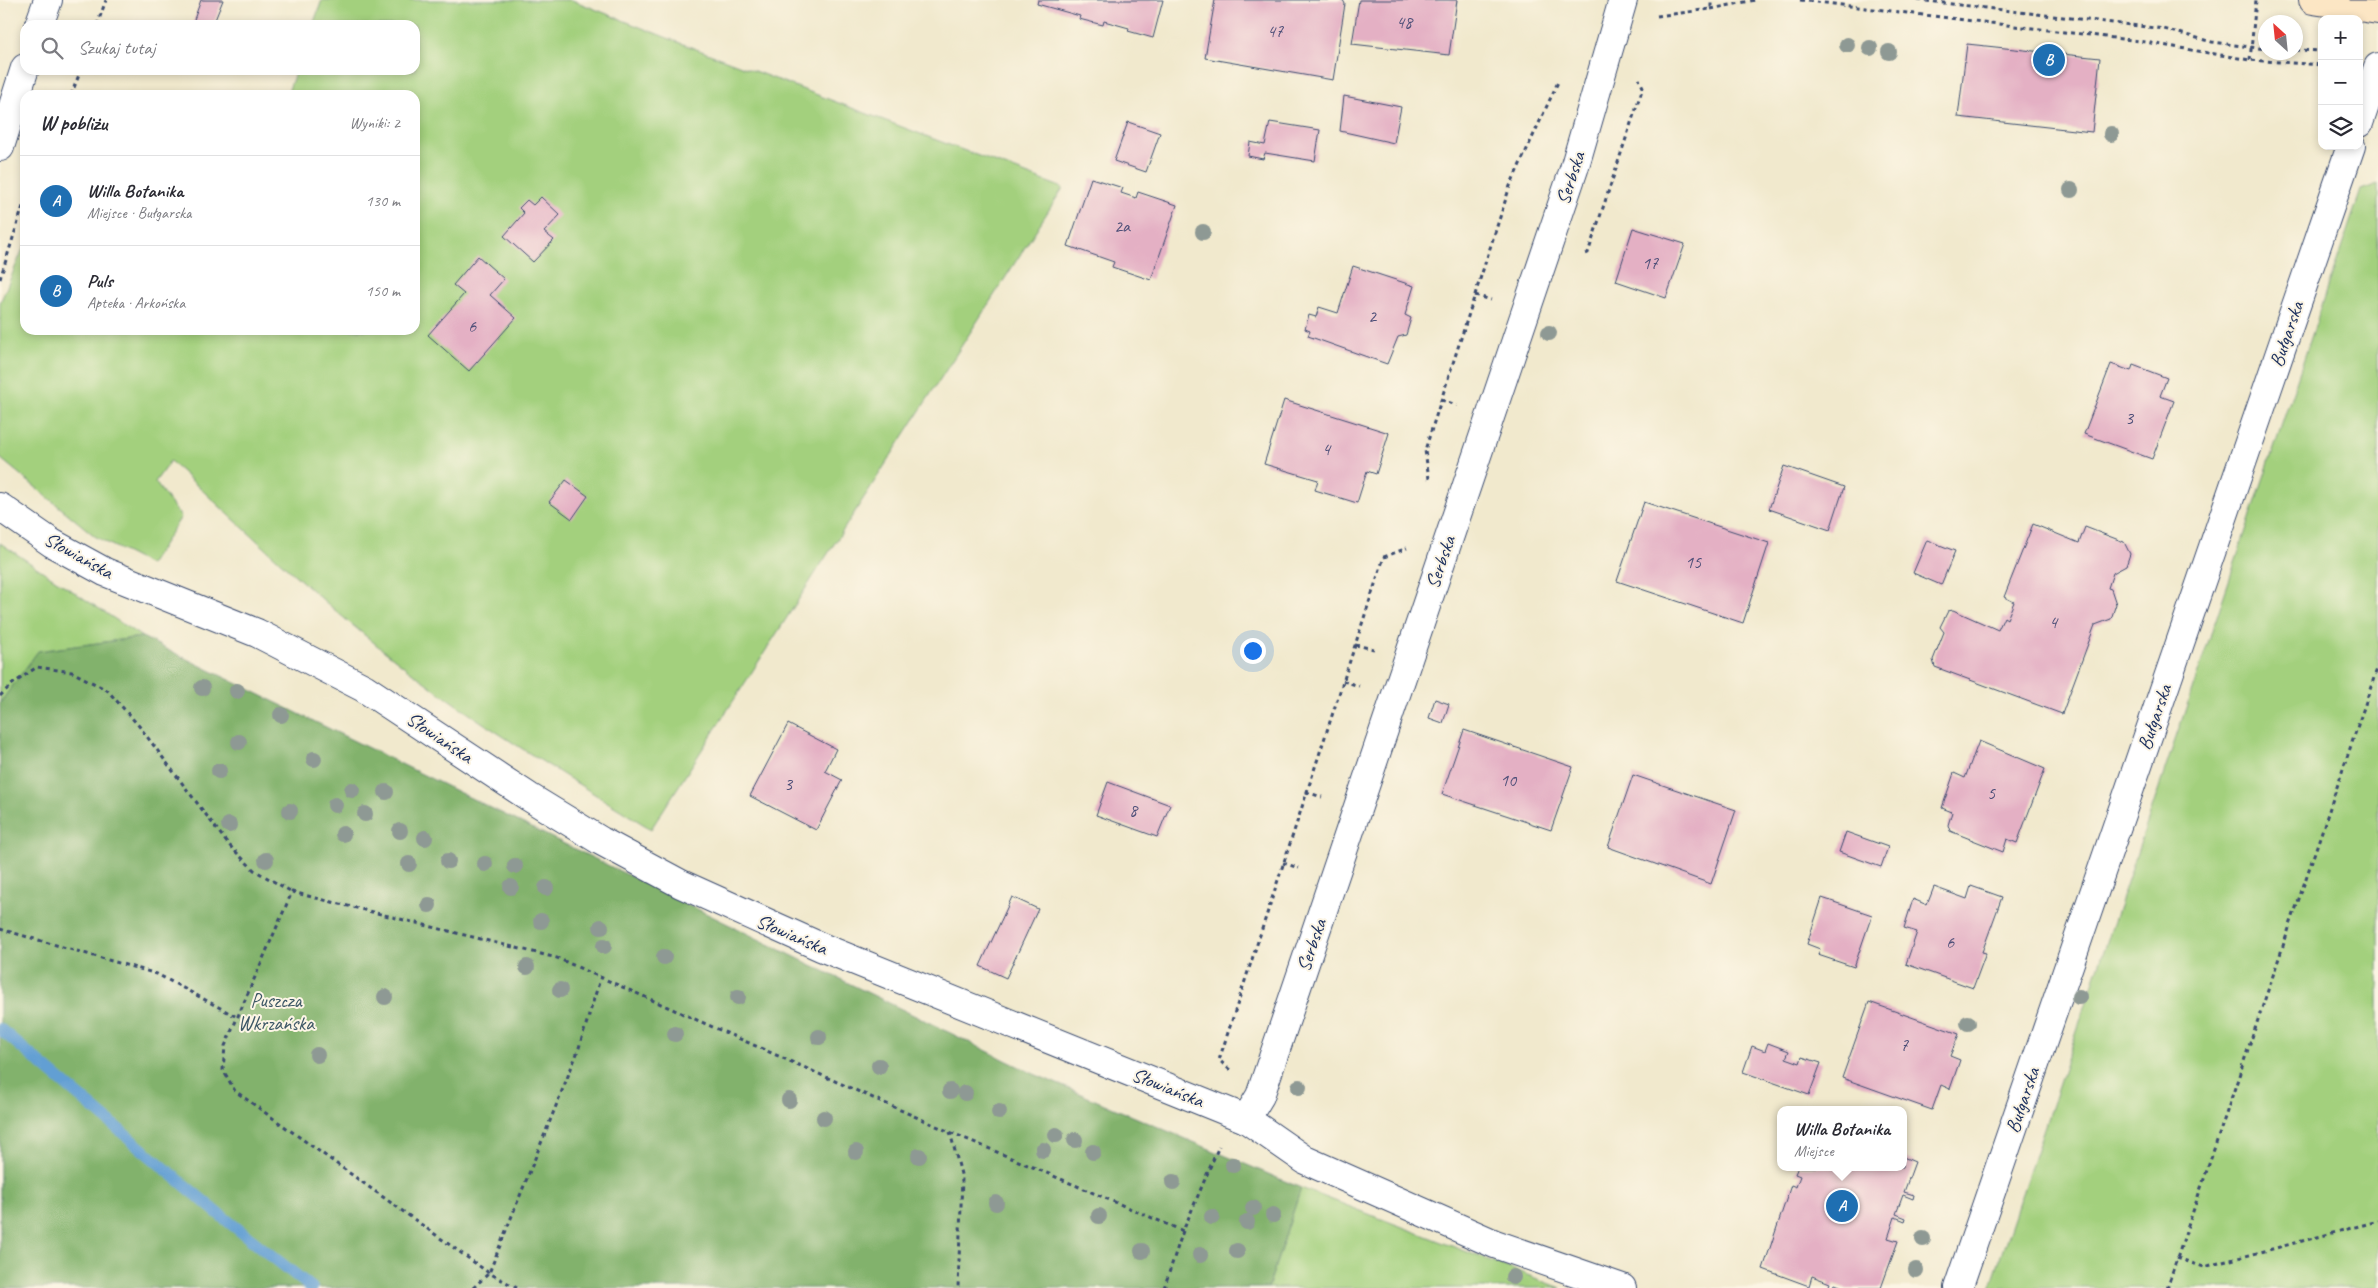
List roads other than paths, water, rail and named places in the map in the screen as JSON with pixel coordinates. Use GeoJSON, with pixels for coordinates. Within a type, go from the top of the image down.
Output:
{"type":"FeatureCollection","features":[{"type":"Feature","properties":{"kind":"street"},"geometry":{"type":"LineString","coordinates":[[41,20],[48,0]]}},
{"type":"Feature","properties":{"kind":"street","name":"Serbska"},"geometry":{"type":"LineString","coordinates":[[1246,1118],[1260,1096],[1565,196],[1623,0]]}},
{"type":"Feature","properties":{"kind":"street"},"geometry":{"type":"LineString","coordinates":[[2314,0],[2378,10]]}},
{"type":"Feature","properties":{"kind":"street"},"geometry":{"type":"LineString","coordinates":[[2363,111],[2378,67]]}},
{"type":"Feature","properties":{"kind":"street"},"geometry":{"type":"LineString","coordinates":[[0,147],[23,75]]}},
{"type":"Feature","properties":{"kind":"street","name":"Bułgarska"},"geometry":{"type":"LineString","coordinates":[[1958,1288],[2350,150]]}},
{"type":"Feature","properties":{"kind":"street","name":"Słowiańska"},"geometry":{"type":"LineString","coordinates":[[0,506],[52,543],[105,572],[257,633],[364,688],[528,797],[601,841],[681,884],[821,947],[1246,1118],[1305,1160],[1496,1244],[1622,1288]]}},
{"type":"Feature","properties":{"kind":"waterway"},"geometry":{"type":"LineString","coordinates":[[0,1029],[214,1210],[312,1288]]}},
{"type":"Feature","properties":{"kind":"tram line"},"geometry":{"type":"LineString","coordinates":[[2350,0],[2378,0]]}},
{"type":"Feature","properties":{"kind":"place","name":"Puls"},"geometry":{"type":"Point","coordinates":[2049,60]}},
{"type":"Feature","properties":{"kind":"place","name":"Willa Botanika"},"geometry":{"type":"Point","coordinates":[1842,1206]}},
{"type":"Feature","properties":{"kind":"park label","name":"Puszcza Wkrzańska"},"geometry":{"type":"Point","coordinates":[276,1012]}}]}
